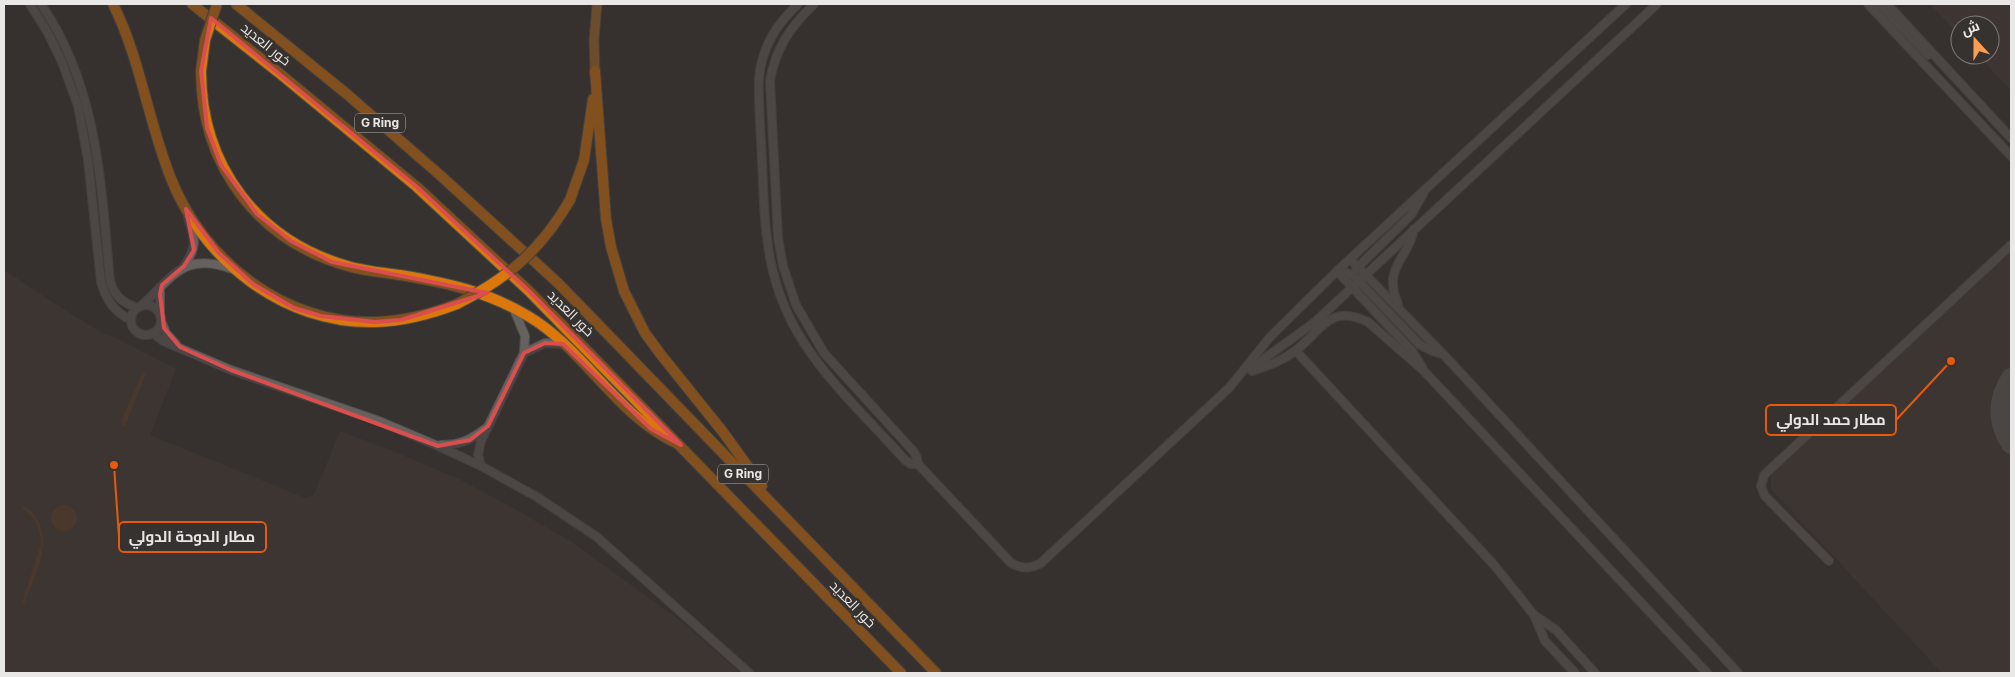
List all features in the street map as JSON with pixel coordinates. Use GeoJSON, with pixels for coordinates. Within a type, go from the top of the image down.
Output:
{"type":"FeatureCollection","features":[{"type":"Feature","properties":{"kind":"highway"},"geometry":{"type":"LineString","coordinates":[[113,4],[126,30],[163,157],[178,195],[206,239],[236,270],[272,297],[294,308],[321,316],[348,320],[375,322],[401,320],[457,304],[492,285],[536,248],[551,230],[570,200],[584,160],[589,138],[595,71]]}},
{"type":"Feature","properties":{"kind":"highway","name":"خور العديد"},"geometry":{"type":"LineString","coordinates":[[192,4],[258,54],[417,187],[530,292],[901,673]]}},
{"type":"Feature","properties":{"kind":"highway"},"geometry":{"type":"LineString","coordinates":[[217,4],[204,40],[200,71],[205,119],[221,165],[244,200],[274,229],[310,252],[332,262],[354,268],[464,288],[513,307],[544,327],[651,429],[681,445]]}},
{"type":"Feature","properties":{"kind":"highway","name":"خور العديد"},"geometry":{"type":"LineString","coordinates":[[236,4],[434,170],[558,283],[936,673]]}},
{"type":"Feature","properties":{"kind":"highway"},"geometry":{"type":"LineString","coordinates":[[595,71],[606,219],[611,247],[624,291],[645,333],[732,446],[779,512]]}},
{"type":"Feature","properties":{"kind":"main road"},"geometry":{"type":"LineString","coordinates":[[595,71],[594,40],[598,4]]}},
{"type":"Feature","properties":{"kind":"street"},"geometry":{"type":"LineString","coordinates":[[30,4],[58,55],[78,106],[84,134],[100,276],[105,295],[118,314],[131,320]]}},
{"type":"Feature","properties":{"kind":"street"},"geometry":{"type":"LineString","coordinates":[[41,4],[59,33],[74,66],[91,120],[101,178],[110,281],[113,291],[123,303],[139,307],[151,306],[157,309],[168,336],[180,347]]}},
{"type":"Feature","properties":{"kind":"street"},"geometry":{"type":"LineString","coordinates":[[798,4],[779,24],[771,37],[762,60],[759,78],[765,224],[771,266],[788,312],[812,355],[906,460],[911,464],[918,464]]}},
{"type":"Feature","properties":{"kind":"street"},"geometry":{"type":"LineString","coordinates":[[814,4],[794,24],[780,45],[770,81],[777,229],[782,266],[796,305],[818,346],[852,386],[914,452],[918,464],[1006,559],[1023,568],[1035,566],[1046,559],[1230,387],[1265,343],[1337,271],[1626,4]]}},
{"type":"Feature","properties":{"kind":"street"},"geometry":{"type":"LineString","coordinates":[[1230,387],[1238,383],[1265,358],[1310,326],[1657,4]]}},
{"type":"Feature","properties":{"kind":"street"},"geometry":{"type":"LineString","coordinates":[[1868,4],[2011,156]]}},
{"type":"Feature","properties":{"kind":"street"},"geometry":{"type":"LineString","coordinates":[[1880,4],[1924,52],[1938,61]]}},
{"type":"Feature","properties":{"kind":"street"},"geometry":{"type":"LineString","coordinates":[[1886,4],[2011,138]]}},
{"type":"Feature","properties":{"kind":"street"},"geometry":{"type":"LineString","coordinates":[[1352,286],[1352,274],[1412,215],[1419,204],[1423,192]]}},
{"type":"Feature","properties":{"kind":"street"},"geometry":{"type":"LineString","coordinates":[[160,287],[161,317],[159,327],[153,333],[140,333],[134,329],[131,320],[133,313],[168,278],[184,266],[194,250],[195,245],[186,209]]}},
{"type":"Feature","properties":{"kind":"street"},"geometry":{"type":"LineString","coordinates":[[1402,310],[1395,297],[1394,275],[1398,260],[1410,242],[1414,228]]}},
{"type":"Feature","properties":{"kind":"street"},"geometry":{"type":"LineString","coordinates":[[1829,561],[1765,496],[1761,486],[1764,475],[2011,245]]}},
{"type":"Feature","properties":{"kind":"street"},"geometry":{"type":"LineString","coordinates":[[1350,260],[1358,267],[1362,276],[1419,344],[1444,355]]}},
{"type":"Feature","properties":{"kind":"street"},"geometry":{"type":"LineString","coordinates":[[184,266],[203,262],[236,270]]}},
{"type":"Feature","properties":{"kind":"street"},"geometry":{"type":"LineString","coordinates":[[1337,271],[1362,276],[1402,310],[1738,673]]}},
{"type":"Feature","properties":{"kind":"street"},"geometry":{"type":"LineString","coordinates":[[1337,271],[1412,351],[1424,371]]}},
{"type":"Feature","properties":{"kind":"street"},"geometry":{"type":"LineString","coordinates":[[481,466],[478,455],[479,447],[524,353],[525,336],[513,307]]}},
{"type":"Feature","properties":{"kind":"street"},"geometry":{"type":"LineString","coordinates":[[1252,370],[1274,363],[1296,350],[1323,324],[1337,317],[1353,316],[1368,322],[1424,371],[1707,673]]}},
{"type":"Feature","properties":{"kind":"street"},"geometry":{"type":"LineString","coordinates":[[153,333],[163,341],[231,370],[379,421],[438,446],[481,466],[537,496],[596,538],[749,673]]}},
{"type":"Feature","properties":{"kind":"street"},"geometry":{"type":"LineString","coordinates":[[524,353],[545,343],[563,344]]}},
{"type":"Feature","properties":{"kind":"street"},"geometry":{"type":"LineString","coordinates":[[1296,350],[1495,566],[1534,615],[1556,630],[1595,673]]}},
{"type":"Feature","properties":{"kind":"street"},"geometry":{"type":"LineString","coordinates":[[438,446],[452,445],[470,440],[488,426]]}},
{"type":"Feature","properties":{"kind":"street"},"geometry":{"type":"LineString","coordinates":[[1534,615],[1538,628],[1546,641],[1575,673]]}},
{"type":"Feature","properties":{"kind":"highlighted area"},"geometry":{"type":"Polygon","coordinates":[[[211,18],[417,187],[529,291],[681,445],[651,429],[563,344],[545,343],[524,353],[488,426],[470,440],[438,446],[231,370],[180,347],[164,328],[160,294],[162,285],[184,266],[194,250],[186,209],[219,253],[253,284],[294,308],[321,316],[375,322],[401,320],[487,293],[332,262],[291,241],[257,214],[221,165],[207,128],[201,71],[211,18]]]}},
{"type":"Feature","properties":{"kind":"shaded area"},"geometry":{"type":"Polygon","coordinates":[[[1930,4],[2011,4],[2011,91],[1987,65],[2000,65],[2000,15],[1950,15],[1950,25],[1930,4]]]}},
{"type":"Feature","properties":{"kind":"shaded area"},"geometry":{"type":"Polygon","coordinates":[[[2011,250],[2011,673],[1942,673],[1771,489],[1771,472],[2011,250]]]}},
{"type":"Feature","properties":{"kind":"shaded area"},"geometry":{"type":"Polygon","coordinates":[[[4,270],[106,335],[114,337],[176,369],[150,435],[305,498],[314,495],[340,431],[395,452],[459,479],[570,541],[681,621],[740,673],[4,673],[4,270]]]}},
{"type":"Feature","properties":{"kind":"shaded area"},"geometry":{"type":"Polygon","coordinates":[[[143,372],[146,373],[124,428],[121,421],[143,372]]]}},
{"type":"Feature","properties":{"kind":"shaded area"},"geometry":{"type":"Polygon","coordinates":[[[64,505],[73,509],[77,518],[73,527],[64,531],[55,527],[51,518],[55,509],[64,505]]]}},
{"type":"Feature","properties":{"kind":"shaded area"},"geometry":{"type":"Polygon","coordinates":[[[24,506],[35,516],[41,527],[43,539],[39,565],[24,604],[22,603],[41,544],[40,533],[36,523],[22,508],[24,506]]]}},
{"type":"Feature","properties":{"kind":"taxiway"},"geometry":{"type":"LineString","coordinates":[[2011,378],[2003,394],[2000,411],[2003,428],[2011,444]]}},
{"type":"Feature","properties":{"kind":"place","name":"مطار حمد الدولي"},"geometry":{"type":"Point","coordinates":[1951,361]}},
{"type":"Feature","properties":{"kind":"place","name":"مطار الدوحة الدولي"},"geometry":{"type":"Point","coordinates":[114,465]}}]}
